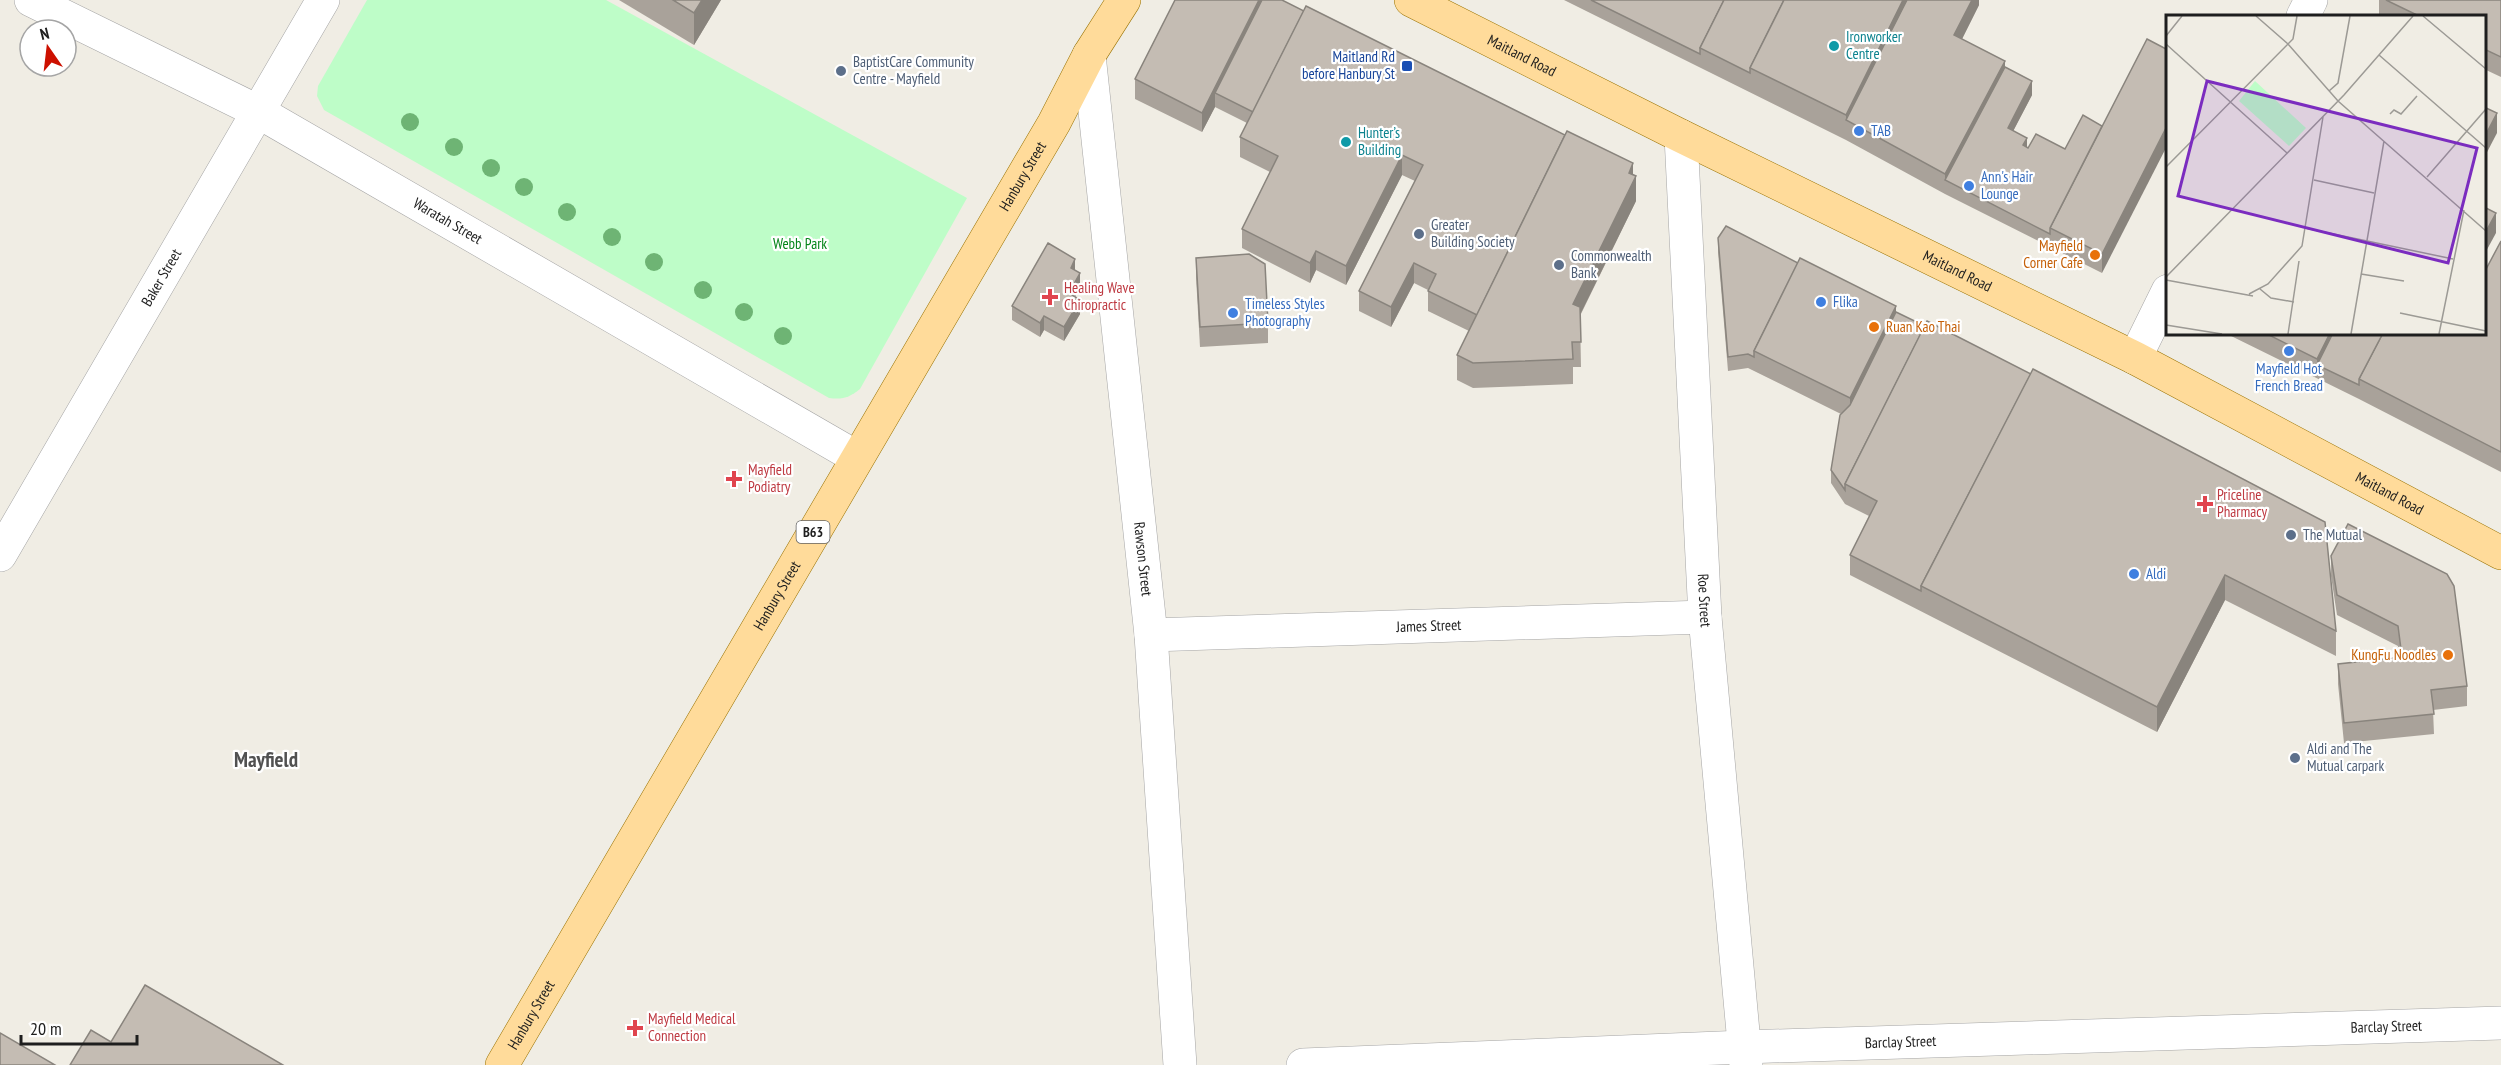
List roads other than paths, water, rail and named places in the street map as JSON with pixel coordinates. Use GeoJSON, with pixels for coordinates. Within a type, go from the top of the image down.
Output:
{"type":"FeatureCollection","features":[{"type":"Feature","properties":{"kind":"main road","name":"Hanbury Street"},"geometry":{"type":"LineString","coordinates":[[502,1065],[856,457],[1054,123],[1089,56],[1124,0]]}},
{"type":"Feature","properties":{"kind":"main road","name":"Maitland Road"},"geometry":{"type":"LineString","coordinates":[[1411,0],[1681,136],[2135,358],[2501,553]]}},
{"type":"Feature","properties":{"kind":"street","name":"Waratah Street"},"geometry":{"type":"LineString","coordinates":[[31,0],[257,111],[856,457]]}},
{"type":"Feature","properties":{"kind":"street","name":"Baker Street"},"geometry":{"type":"LineString","coordinates":[[0,555],[322,0]]}},
{"type":"Feature","properties":{"kind":"street"},"geometry":{"type":"LineString","coordinates":[[2304,15],[2311,0]]}},
{"type":"Feature","properties":{"kind":"street","name":"Rawson Street"},"geometry":{"type":"LineString","coordinates":[[1089,56],[1151,635],[1180,1065]]}},
{"type":"Feature","properties":{"kind":"street","name":"Roe Street"},"geometry":{"type":"LineString","coordinates":[[1681,136],[1705,616],[1745,1056]]}},
{"type":"Feature","properties":{"kind":"street"},"geometry":{"type":"LineString","coordinates":[[2135,358],[2166,295]]}},
{"type":"Feature","properties":{"kind":"street","name":"James Street"},"geometry":{"type":"LineString","coordinates":[[1151,635],[1705,616]]}},
{"type":"Feature","properties":{"kind":"street","name":"Barclay Street"},"geometry":{"type":"LineString","coordinates":[[1303,1065],[1745,1056],[2501,1023]]}},
{"type":"Feature","properties":{"kind":"place","name":"Ironworker Centre"},"geometry":{"type":"Point","coordinates":[1834,46]}},
{"type":"Feature","properties":{"kind":"place","name":"Maitland Rd before Hanbury St"},"geometry":{"type":"Point","coordinates":[1407,66]}},
{"type":"Feature","properties":{"kind":"place","name":"BaptistCare Community Centre - Mayfield"},"geometry":{"type":"Point","coordinates":[841,71]}},
{"type":"Feature","properties":{"kind":"place","name":"TAB"},"geometry":{"type":"Point","coordinates":[1859,131]}},
{"type":"Feature","properties":{"kind":"place","name":"Hunter’s Building"},"geometry":{"type":"Point","coordinates":[1346,142]}},
{"type":"Feature","properties":{"kind":"place","name":"Ann's Hair Lounge"},"geometry":{"type":"Point","coordinates":[1969,186]}},
{"type":"Feature","properties":{"kind":"place","name":"Greater Building Society"},"geometry":{"type":"Point","coordinates":[1419,234]}},
{"type":"Feature","properties":{"kind":"place","name":"Mayfield Corner Cafe"},"geometry":{"type":"Point","coordinates":[2095,255]}},
{"type":"Feature","properties":{"kind":"place","name":"Commonwealth Bank"},"geometry":{"type":"Point","coordinates":[1559,265]}},
{"type":"Feature","properties":{"kind":"place","name":"Healing Wave Chiropractic"},"geometry":{"type":"Point","coordinates":[1050,297]}},
{"type":"Feature","properties":{"kind":"place","name":"Flika"},"geometry":{"type":"Point","coordinates":[1821,302]}},
{"type":"Feature","properties":{"kind":"place","name":"Timeless Styles Photography"},"geometry":{"type":"Point","coordinates":[1233,313]}},
{"type":"Feature","properties":{"kind":"place","name":"Ruan Kao Thai"},"geometry":{"type":"Point","coordinates":[1874,327]}},
{"type":"Feature","properties":{"kind":"place","name":"Mayfield Hot French Bread"},"geometry":{"type":"Point","coordinates":[2289,351]}},
{"type":"Feature","properties":{"kind":"place","name":"Mayfield Podiatry"},"geometry":{"type":"Point","coordinates":[734,479]}},
{"type":"Feature","properties":{"kind":"place","name":"Priceline Pharmacy"},"geometry":{"type":"Point","coordinates":[2205,504]}},
{"type":"Feature","properties":{"kind":"place","name":"The Mutual"},"geometry":{"type":"Point","coordinates":[2291,535]}},
{"type":"Feature","properties":{"kind":"place","name":"Aldi"},"geometry":{"type":"Point","coordinates":[2134,574]}},
{"type":"Feature","properties":{"kind":"place","name":"KungFu Noodles"},"geometry":{"type":"Point","coordinates":[2448,655]}},
{"type":"Feature","properties":{"kind":"place","name":"Aldi and The Mutual carpark"},"geometry":{"type":"Point","coordinates":[2295,758]}},
{"type":"Feature","properties":{"kind":"place","name":"Mayfield Medical Connection"},"geometry":{"type":"Point","coordinates":[635,1028]}},
{"type":"Feature","properties":{"kind":"district","name":"Mayfield"},"geometry":{"type":"Point","coordinates":[266,760]}},
{"type":"Feature","properties":{"kind":"park label","name":"Webb Park"},"geometry":{"type":"Point","coordinates":[800,244]}}]}
